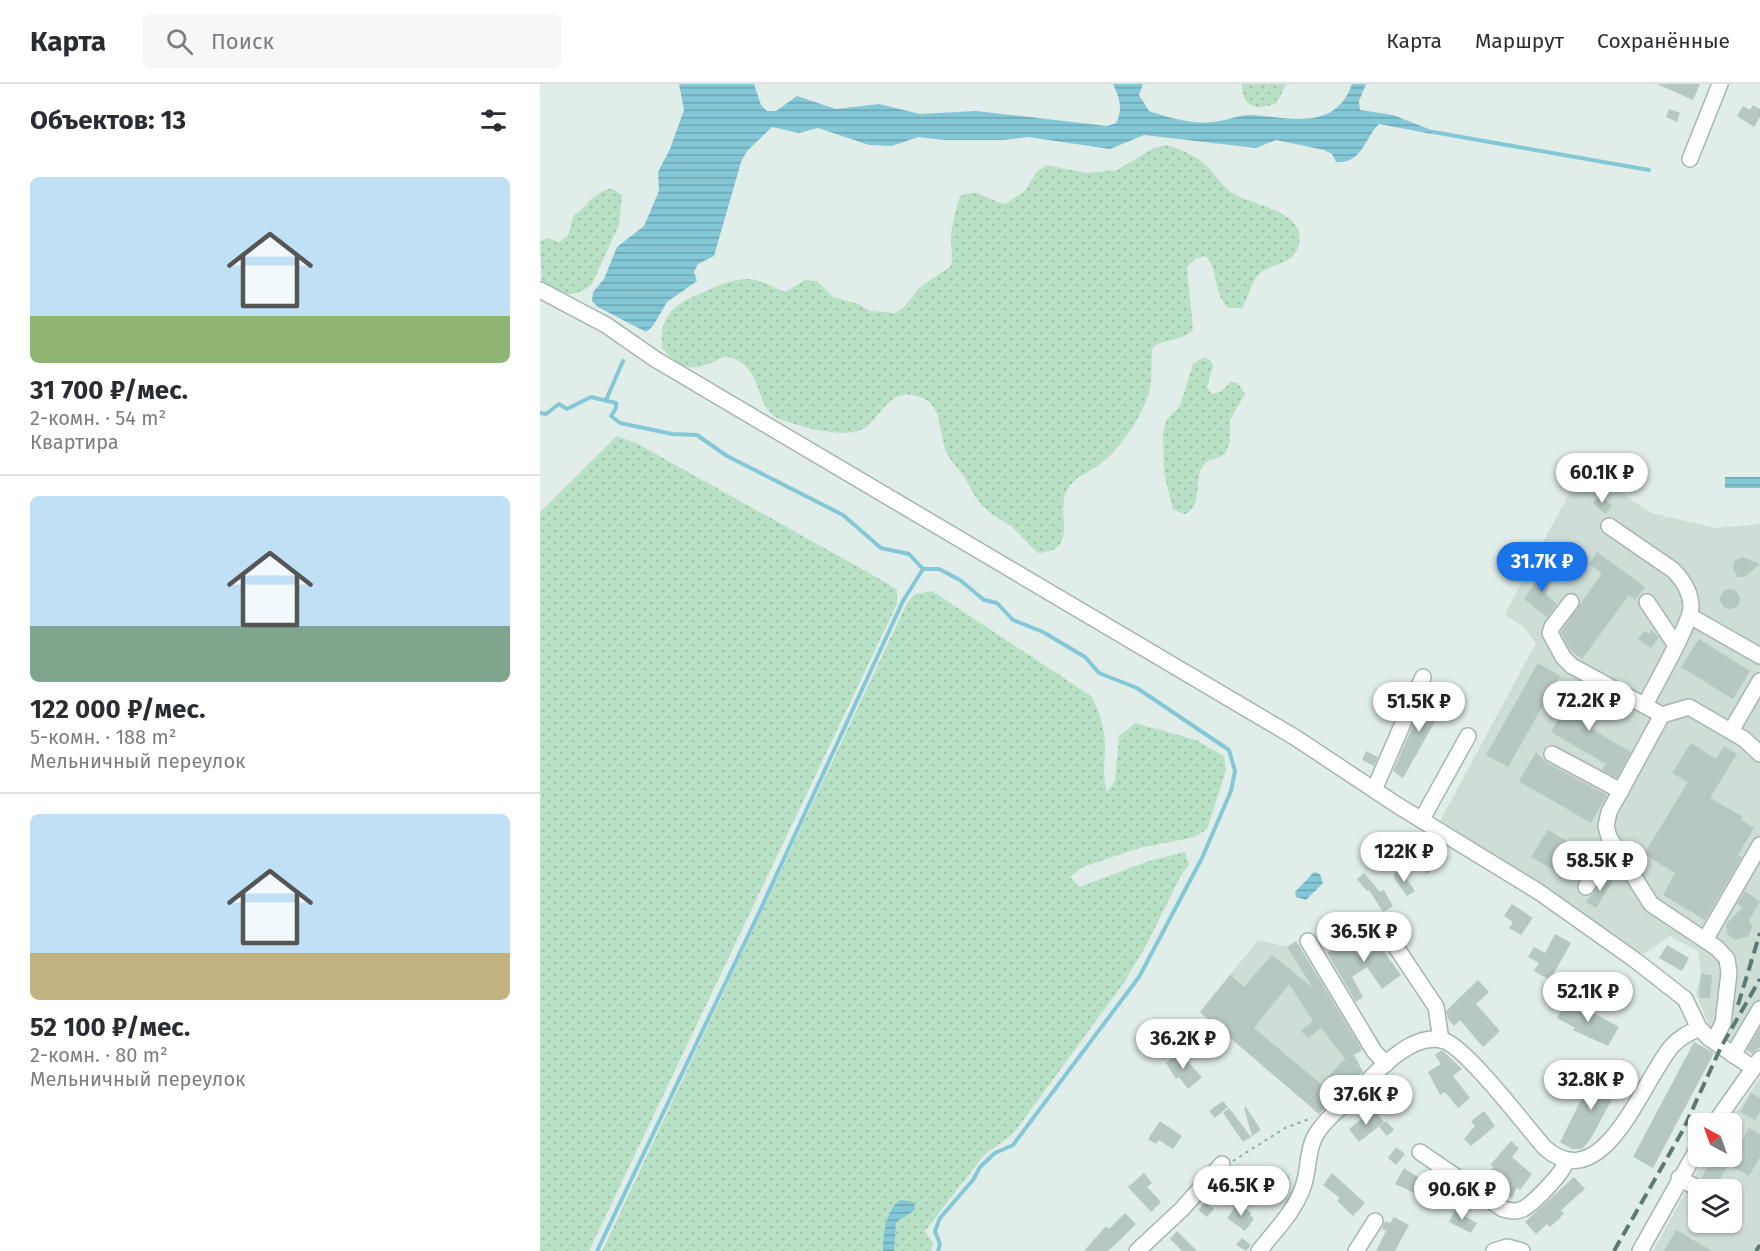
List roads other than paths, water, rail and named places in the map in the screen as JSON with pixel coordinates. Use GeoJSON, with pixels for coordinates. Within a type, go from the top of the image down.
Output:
{"type":"FeatureCollection","features":[{"type":"Feature","properties":{"kind":"street"},"geometry":{"type":"LineString","coordinates":[[1690,159],[1720,84]]}},
{"type":"Feature","properties":{"kind":"street"},"geometry":{"type":"LineString","coordinates":[[540,290],[606,325],[655,359],[1296,738],[1374,790],[1539,892],[1664,981],[1685,999],[1699,1028],[1714,1041],[1733,1055],[1757,1064],[1722,1113]]}},
{"type":"Feature","properties":{"kind":"street"},"geometry":{"type":"LineString","coordinates":[[1609,525],[1663,562],[1682,579],[1690,598],[1690,616],[1645,705]]}},
{"type":"Feature","properties":{"kind":"street"},"geometry":{"type":"LineString","coordinates":[[1571,602],[1550,633],[1563,657],[1572,666],[1662,715]]}},
{"type":"Feature","properties":{"kind":"street"},"geometry":{"type":"LineString","coordinates":[[1647,602],[1675,644]]}},
{"type":"Feature","properties":{"kind":"street"},"geometry":{"type":"LineString","coordinates":[[1690,616],[1760,656]]}},
{"type":"Feature","properties":{"kind":"street"},"geometry":{"type":"LineString","coordinates":[[1374,790],[1423,677]]}},
{"type":"Feature","properties":{"kind":"street"},"geometry":{"type":"LineString","coordinates":[[1731,731],[1760,681]]}},
{"type":"Feature","properties":{"kind":"street"},"geometry":{"type":"LineString","coordinates":[[1714,1041],[1723,1023],[1728,965],[1723,953],[1652,904],[1618,852],[1605,826],[1609,812],[1662,715],[1689,707],[1731,731],[1752,745],[1760,754]]}},
{"type":"Feature","properties":{"kind":"street"},"geometry":{"type":"LineString","coordinates":[[1422,819],[1468,736]]}},
{"type":"Feature","properties":{"kind":"street"},"geometry":{"type":"LineString","coordinates":[[1552,754],[1621,791]]}},
{"type":"Feature","properties":{"kind":"street"},"geometry":{"type":"LineString","coordinates":[[1705,940],[1760,844]]}},
{"type":"Feature","properties":{"kind":"street"},"geometry":{"type":"LineString","coordinates":[[1586,887],[1603,862],[1618,852]]}},
{"type":"Feature","properties":{"kind":"street"},"geometry":{"type":"LineString","coordinates":[[1308,941],[1374,1051],[1386,1064]]}},
{"type":"Feature","properties":{"kind":"street"},"geometry":{"type":"LineString","coordinates":[[1396,947],[1436,1007],[1441,1040]]}},
{"type":"Feature","properties":{"kind":"street"},"geometry":{"type":"LineString","coordinates":[[1733,1055],[1760,1009]]}},
{"type":"Feature","properties":{"kind":"street"},"geometry":{"type":"LineString","coordinates":[[1259,1251],[1298,1200],[1304,1185],[1307,1162],[1317,1131],[1386,1064],[1408,1047],[1422,1041],[1441,1040],[1470,1060],[1556,1158],[1566,1162],[1576,1162],[1587,1158],[1608,1141],[1635,1106],[1670,1047],[1680,1037],[1699,1028]]}},
{"type":"Feature","properties":{"kind":"street"},"geometry":{"type":"LineString","coordinates":[[1420,1152],[1503,1209],[1514,1211],[1525,1208],[1563,1170],[1566,1162]]}},
{"type":"Feature","properties":{"kind":"street"},"geometry":{"type":"LineString","coordinates":[[1137,1251],[1182,1209],[1222,1164]]}},
{"type":"Feature","properties":{"kind":"street"},"geometry":{"type":"LineString","coordinates":[[1640,1251],[1688,1164]]}},
{"type":"Feature","properties":{"kind":"street"},"geometry":{"type":"LineString","coordinates":[[1679,1178],[1688,1183]]}},
{"type":"Feature","properties":{"kind":"street"},"geometry":{"type":"LineString","coordinates":[[1356,1251],[1375,1221]]}},
{"type":"Feature","properties":{"kind":"street"},"geometry":{"type":"LineString","coordinates":[[1494,1251],[1507,1247],[1522,1251]]}},
{"type":"Feature","properties":{"kind":"water"},"geometry":{"type":"Polygon","coordinates":[[[679,84],[754,84],[761,105],[767,111],[776,111],[797,96],[836,109],[879,104],[920,114],[976,111],[1107,126],[1116,123],[1120,108],[1113,84],[1143,84],[1139,95],[1149,111],[1180,120],[1205,123],[1248,115],[1296,119],[1323,115],[1335,109],[1345,99],[1352,84],[1366,84],[1359,101],[1360,110],[1393,115],[1434,131],[1432,134],[1379,124],[1358,155],[1345,162],[1336,162],[1332,154],[1324,150],[1276,140],[1256,148],[1144,135],[1110,149],[1028,137],[1004,140],[945,140],[918,137],[892,146],[869,145],[818,128],[799,133],[772,127],[747,151],[741,162],[714,256],[698,264],[694,272],[697,281],[667,302],[653,326],[646,332],[598,307],[592,301],[593,292],[604,279],[617,247],[644,226],[659,191],[658,172],[670,149],[684,110],[679,84]]]}},
{"type":"Feature","properties":{"kind":"water"},"geometry":{"type":"Polygon","coordinates":[[[1725,477],[1760,477],[1760,488],[1725,488],[1725,477]]]}},
{"type":"Feature","properties":{"kind":"water"},"geometry":{"type":"Polygon","coordinates":[[[1314,872],[1320,874],[1323,883],[1306,900],[1296,897],[1295,892],[1314,872]]]}},
{"type":"Feature","properties":{"kind":"water"},"geometry":{"type":"Polygon","coordinates":[[[901,1200],[914,1202],[915,1210],[896,1222],[894,1251],[883,1251],[889,1215],[901,1200]]]}},
{"type":"Feature","properties":{"kind":"waterway"},"geometry":{"type":"LineString","coordinates":[[1433,132],[1649,170]]}},
{"type":"Feature","properties":{"kind":"waterway"},"geometry":{"type":"LineString","coordinates":[[606,400],[623,361]]}},
{"type":"Feature","properties":{"kind":"waterway"},"geometry":{"type":"LineString","coordinates":[[540,413],[546,414],[559,404],[567,409],[591,397],[616,403],[611,416],[620,423],[672,434],[697,435],[727,456],[843,515],[881,548],[909,554],[923,569],[939,569],[960,580],[984,600],[997,603],[1013,620],[1043,632],[1085,657],[1099,673],[1137,688],[1229,750],[1235,771],[1231,791],[1202,858],[1139,977],[1013,1145],[995,1153],[980,1167],[973,1180],[940,1218],[935,1231],[940,1244],[938,1251]]}},
{"type":"Feature","properties":{"kind":"waterway"},"geometry":{"type":"LineString","coordinates":[[597,1251],[756,919],[903,601],[923,569]]}},
{"type":"Feature","properties":{"kind":"railway"},"geometry":{"type":"LineString","coordinates":[[1738,1005],[1760,933]]}},
{"type":"Feature","properties":{"kind":"railway"},"geometry":{"type":"LineString","coordinates":[[1614,1251],[1683,1130],[1721,1047],[1760,979]]}},
{"type":"Feature","properties":{"kind":"railway"},"geometry":{"type":"LineString","coordinates":[[1756,1251],[1760,1245]]}}]}
